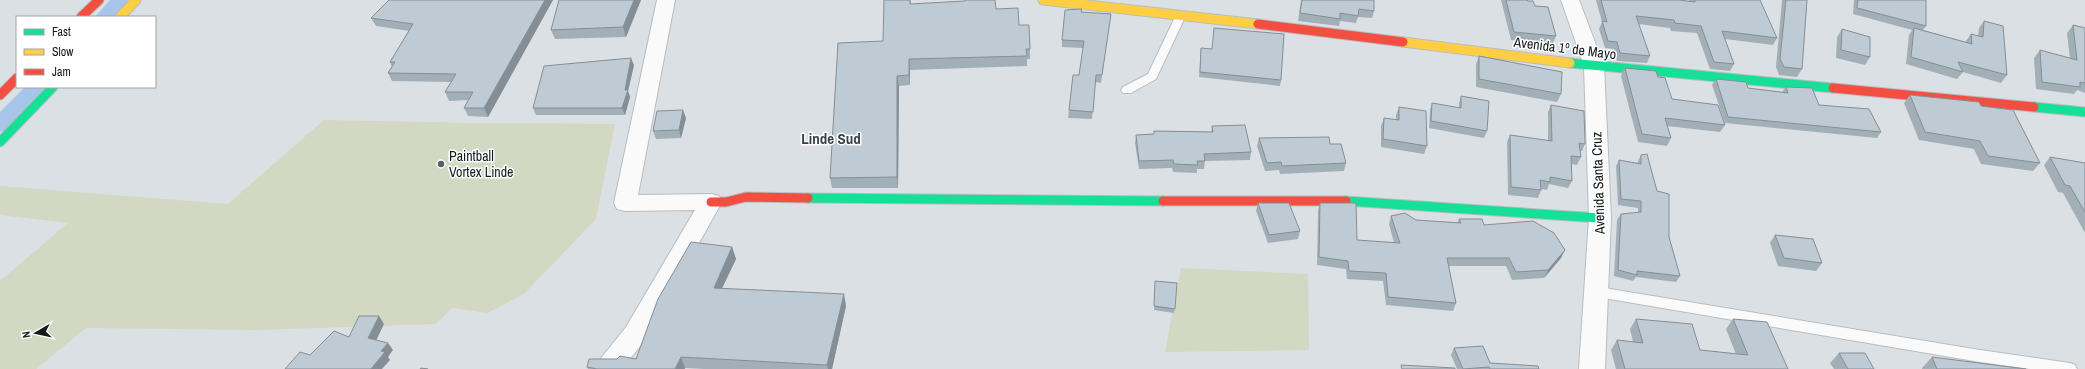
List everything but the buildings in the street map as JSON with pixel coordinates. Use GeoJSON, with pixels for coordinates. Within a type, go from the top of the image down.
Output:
{"type":"FeatureCollection","features":[{"type":"Feature","properties":{"kind":"main road"},"geometry":{"type":"LineString","coordinates":[[82,16],[99,0]]}},
{"type":"Feature","properties":{"kind":"main road"},"geometry":{"type":"LineString","coordinates":[[121,16],[136,0]]}},
{"type":"Feature","properties":{"kind":"main road","name":"Avenida 1º de Mayo"},"geometry":{"type":"LineString","coordinates":[[1042,0],[1181,15],[1594,66],[2085,112]]}},
{"type":"Feature","properties":{"kind":"main road"},"geometry":{"type":"LineString","coordinates":[[0,95],[16,79]]}},
{"type":"Feature","properties":{"kind":"main road"},"geometry":{"type":"LineString","coordinates":[[0,142],[52,88]]}},
{"type":"Feature","properties":{"kind":"main road"},"geometry":{"type":"LineString","coordinates":[[711,202],[726,202],[746,197],[1206,202],[1353,201],[1600,218]]}},
{"type":"Feature","properties":{"kind":"street"},"geometry":{"type":"LineString","coordinates":[[666,0],[625,203],[711,202]]}},
{"type":"Feature","properties":{"kind":"street","name":"Avenida Santa Cruz"},"geometry":{"type":"LineString","coordinates":[[1570,0],[1594,66],[1600,218],[1598,292],[1592,369]]}},
{"type":"Feature","properties":{"kind":"street"},"geometry":{"type":"LineString","coordinates":[[607,369],[635,334],[711,202]]}},
{"type":"Feature","properties":{"kind":"lane"},"geometry":{"type":"LineString","coordinates":[[1128,90],[1152,76],[1181,15]]}},
{"type":"Feature","properties":{"kind":"lane"},"geometry":{"type":"LineString","coordinates":[[1598,292],[1980,356],[2070,369]]}},
{"type":"Feature","properties":{"kind":"green space"},"geometry":{"type":"Polygon","coordinates":[[[324,120],[615,124],[596,219],[524,294],[487,313],[452,308],[436,324],[259,330],[86,328],[36,369],[0,369],[0,281],[68,223],[0,215],[0,186],[228,204],[324,120]]]}},
{"type":"Feature","properties":{"kind":"green space"},"geometry":{"type":"Polygon","coordinates":[[[1181,268],[1308,274],[1309,350],[1165,352],[1181,268]]]}},
{"type":"Feature","properties":{"kind":"waterway"},"geometry":{"type":"LineString","coordinates":[[106,16],[121,0]]}},
{"type":"Feature","properties":{"kind":"waterway"},"geometry":{"type":"LineString","coordinates":[[0,125],[36,88]]}},
{"type":"Feature","properties":{"kind":"traffic: fast"},"geometry":{"type":"LineString","coordinates":[[1570,63],[1833,88]]}},
{"type":"Feature","properties":{"kind":"traffic: fast"},"geometry":{"type":"LineString","coordinates":[[0,142],[52,88]]}},
{"type":"Feature","properties":{"kind":"traffic: fast"},"geometry":{"type":"LineString","coordinates":[[2034,107],[2085,112]]}},
{"type":"Feature","properties":{"kind":"traffic: fast"},"geometry":{"type":"LineString","coordinates":[[808,198],[1163,201]]}},
{"type":"Feature","properties":{"kind":"traffic: fast"},"geometry":{"type":"LineString","coordinates":[[1346,201],[1600,218]]}},
{"type":"Feature","properties":{"kind":"traffic: slow"},"geometry":{"type":"LineString","coordinates":[[121,16],[136,0]]}},
{"type":"Feature","properties":{"kind":"traffic: slow"},"geometry":{"type":"LineString","coordinates":[[1043,0],[1258,24]]}},
{"type":"Feature","properties":{"kind":"traffic: slow"},"geometry":{"type":"LineString","coordinates":[[1403,42],[1570,63]]}},
{"type":"Feature","properties":{"kind":"traffic: jam"},"geometry":{"type":"LineString","coordinates":[[82,16],[99,0]]}},
{"type":"Feature","properties":{"kind":"traffic: jam"},"geometry":{"type":"LineString","coordinates":[[1258,24],[1403,42]]}},
{"type":"Feature","properties":{"kind":"traffic: jam"},"geometry":{"type":"LineString","coordinates":[[0,95],[16,79]]}},
{"type":"Feature","properties":{"kind":"traffic: jam"},"geometry":{"type":"LineString","coordinates":[[1833,88],[2034,107]]}},
{"type":"Feature","properties":{"kind":"traffic: jam"},"geometry":{"type":"LineString","coordinates":[[711,202],[726,202],[746,197],[808,198]]}},
{"type":"Feature","properties":{"kind":"traffic: jam"},"geometry":{"type":"LineString","coordinates":[[1163,201],[1346,201]]}},
{"type":"Feature","properties":{"kind":"place","name":"Paintball Vortex Linde"},"geometry":{"type":"Point","coordinates":[441,164]}},
{"type":"Feature","properties":{"kind":"district","name":"Linde Sud"},"geometry":{"type":"Point","coordinates":[831,139]}}]}
